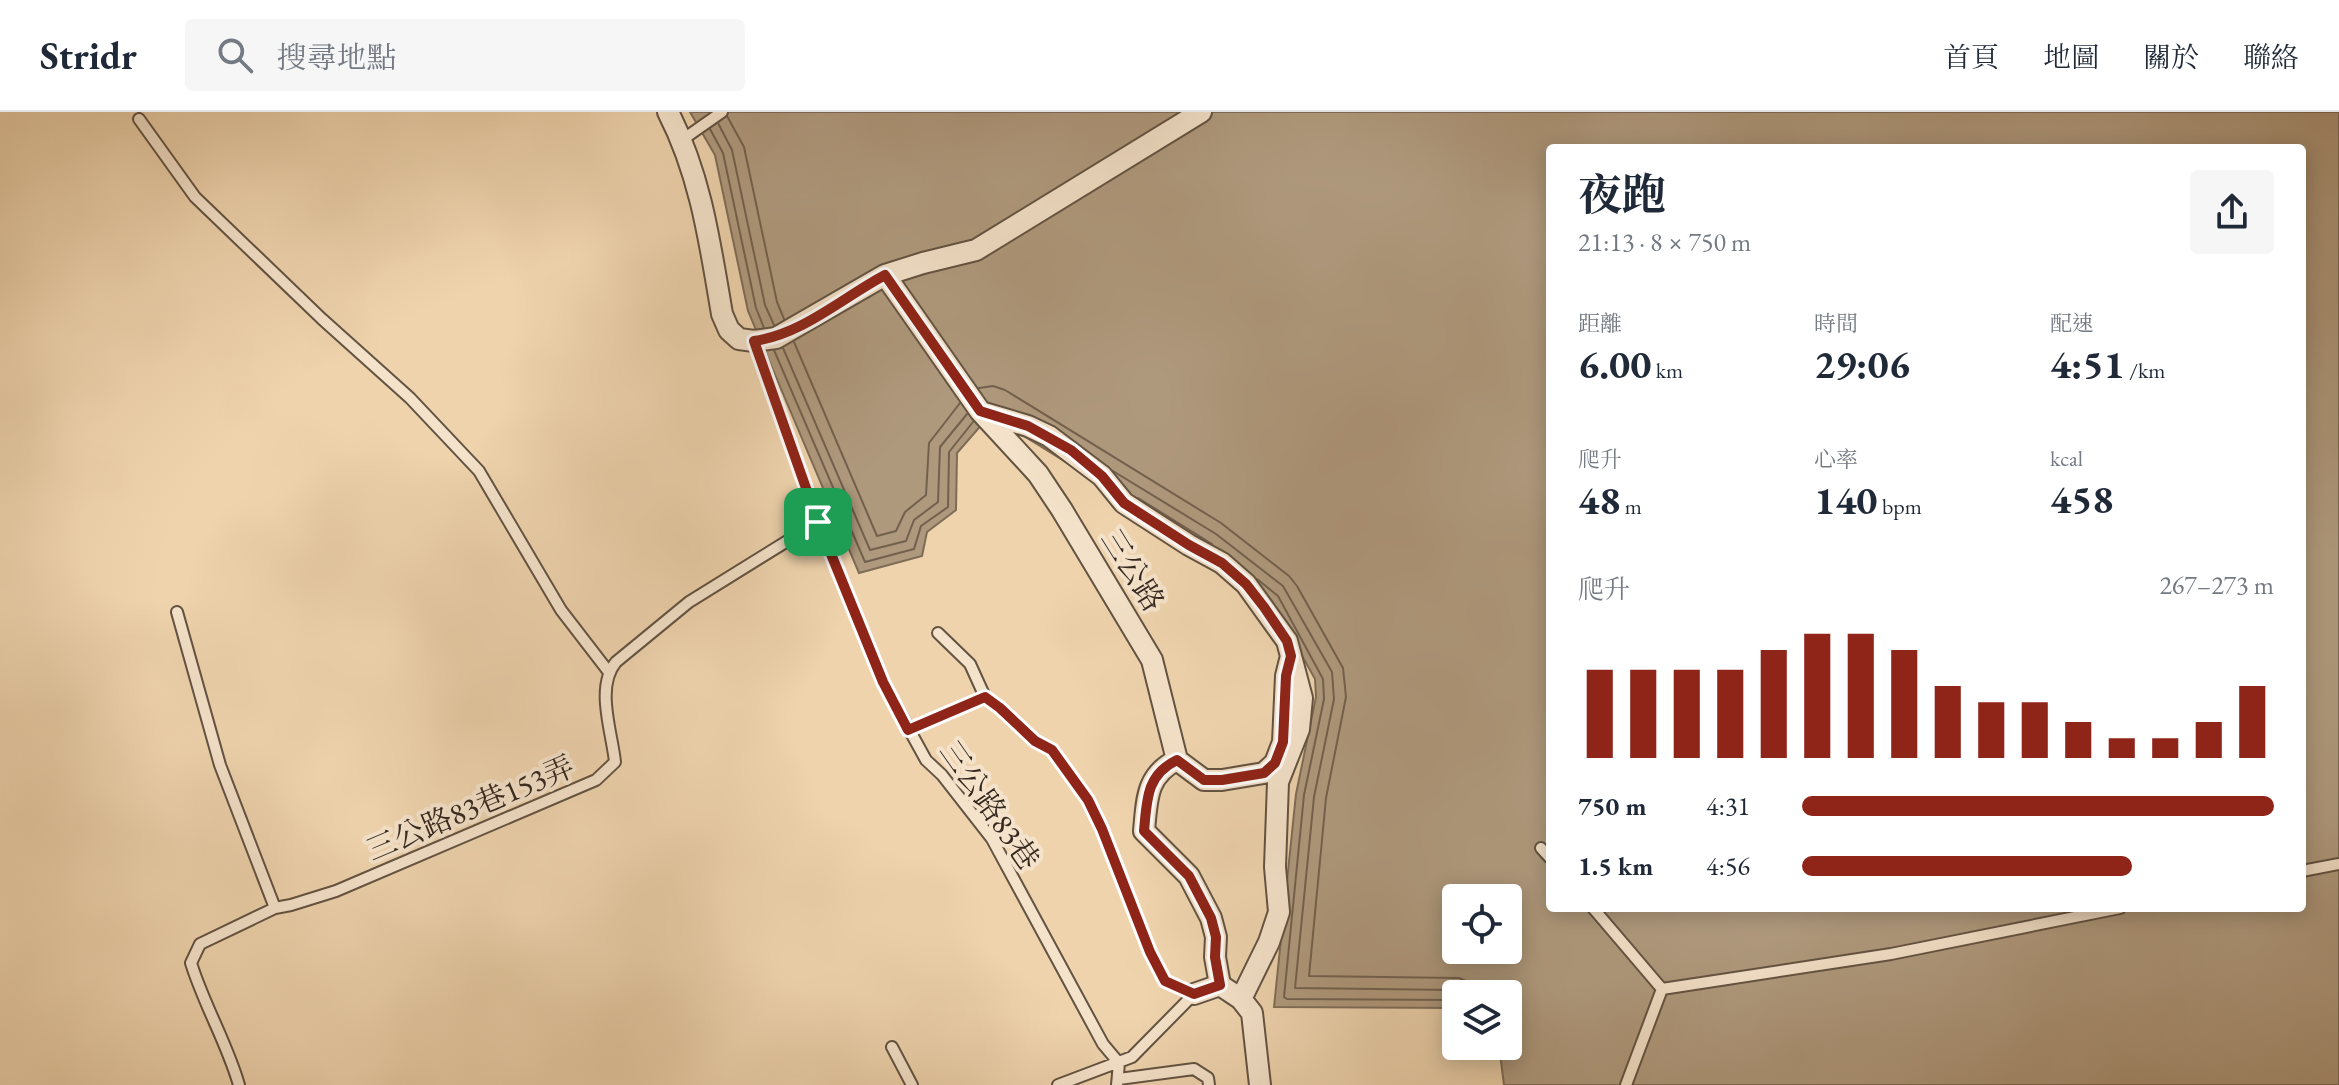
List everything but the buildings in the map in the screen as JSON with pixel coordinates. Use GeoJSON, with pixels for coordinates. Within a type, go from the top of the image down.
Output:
{"type":"FeatureCollection","features":[{"type":"Feature","properties":{"kind":"street"},"geometry":{"type":"LineString","coordinates":[[668,112],[692,164],[702,199],[725,322],[739,339],[754,341],[776,338],[804,324],[885,275],[976,250],[1201,112]]}},
{"type":"Feature","properties":{"kind":"street","name":"三公路"},"geometry":{"type":"LineString","coordinates":[[885,275],[980,411],[1038,474],[1136,632],[1152,660],[1177,760]]}},
{"type":"Feature","properties":{"kind":"street"},"geometry":{"type":"LineString","coordinates":[[980,411],[1049,436],[1102,476],[1124,503],[1222,563],[1246,584],[1287,641],[1291,656],[1286,676],[1283,742],[1270,770],[1213,781],[1204,780],[1177,760],[1162,767],[1148,791],[1144,831],[1189,876],[1211,918],[1216,937],[1215,957],[1220,985],[1241,999],[1252,1013],[1260,1085]]}},
{"type":"Feature","properties":{"kind":"street"},"geometry":{"type":"LineString","coordinates":[[1241,999],[1269,942],[1279,912],[1275,867],[1278,782],[1299,729],[1302,698],[1287,641]]}},
{"type":"Feature","properties":{"kind":"street"},"geometry":{"type":"LineString","coordinates":[[1194,994],[1220,985]]}},
{"type":"Feature","properties":{"kind":"lane"},"geometry":{"type":"LineString","coordinates":[[682,140],[722,112]]}},
{"type":"Feature","properties":{"kind":"lane"},"geometry":{"type":"LineString","coordinates":[[139,119],[195,197],[410,398],[479,471],[561,610],[608,671],[689,602],[818,522]]}},
{"type":"Feature","properties":{"kind":"lane","name":"三公路83巷"},"geometry":{"type":"LineString","coordinates":[[754,341],[818,522],[883,682],[926,760],[942,775],[992,839],[1103,1044],[1119,1063]]}},
{"type":"Feature","properties":{"kind":"lane"},"geometry":{"type":"LineString","coordinates":[[177,612],[220,765],[275,908]]}},
{"type":"Feature","properties":{"kind":"lane"},"geometry":{"type":"LineString","coordinates":[[938,633],[970,664],[985,697],[1035,741],[1052,750],[1088,800],[1150,952],[1165,981],[1194,994],[1144,1047],[1119,1063],[1058,1085]]}},
{"type":"Feature","properties":{"kind":"lane","name":"三公路83巷153弄"},"geometry":{"type":"LineString","coordinates":[[239,1085],[198,988],[191,963],[200,944],[275,908],[349,886],[596,780],[615,762],[605,688],[608,671]]}},
{"type":"Feature","properties":{"kind":"lane"},"geometry":{"type":"LineString","coordinates":[[908,730],[985,697]]}},
{"type":"Feature","properties":{"kind":"lane"},"geometry":{"type":"LineString","coordinates":[[1541,848],[1546,854]]}},
{"type":"Feature","properties":{"kind":"lane"},"geometry":{"type":"LineString","coordinates":[[2306,870],[2339,864]]}},
{"type":"Feature","properties":{"kind":"lane"},"geometry":{"type":"LineString","coordinates":[[1596,912],[1662,989]]}},
{"type":"Feature","properties":{"kind":"lane"},"geometry":{"type":"LineString","coordinates":[[1662,989],[1891,954],[2100,912]]}},
{"type":"Feature","properties":{"kind":"lane"},"geometry":{"type":"LineString","coordinates":[[1626,1085],[1662,989]]}},
{"type":"Feature","properties":{"kind":"lane"},"geometry":{"type":"LineString","coordinates":[[892,1047],[912,1085]]}},
{"type":"Feature","properties":{"kind":"lane"},"geometry":{"type":"LineString","coordinates":[[1119,1063],[1118,1082],[1194,1069],[1208,1078],[1209,1085]]}},
{"type":"Feature","properties":{"kind":"water"},"geometry":{"type":"Polygon","coordinates":[[[690,112],[2339,112],[2339,1085],[1504,1085],[1501,1060],[1522,1060],[1522,980],[1442,980],[1442,1008],[1274,1007],[1296,794],[1316,697],[1315,679],[1271,600],[1206,549],[990,415],[957,453],[956,510],[927,532],[922,556],[859,573],[748,311],[715,155],[690,112]]]}},
{"type":"Feature","properties":{"kind":"route"},"geometry":{"type":"LineString","coordinates":[[885,275],[980,411],[1028,426],[1071,450],[1102,476],[1124,503],[1222,563],[1246,584],[1287,641],[1291,656],[1286,676],[1280,753],[1270,770],[1264,773],[1222,780],[1204,780],[1177,760],[1162,767],[1148,791],[1144,831],[1189,876],[1211,918],[1216,937],[1215,957],[1220,985],[1194,994],[1165,981],[1150,952],[1088,800],[1052,750],[1035,741],[985,697],[908,730],[883,682],[818,522],[754,341],[776,338],[804,324],[885,275]]}}]}
